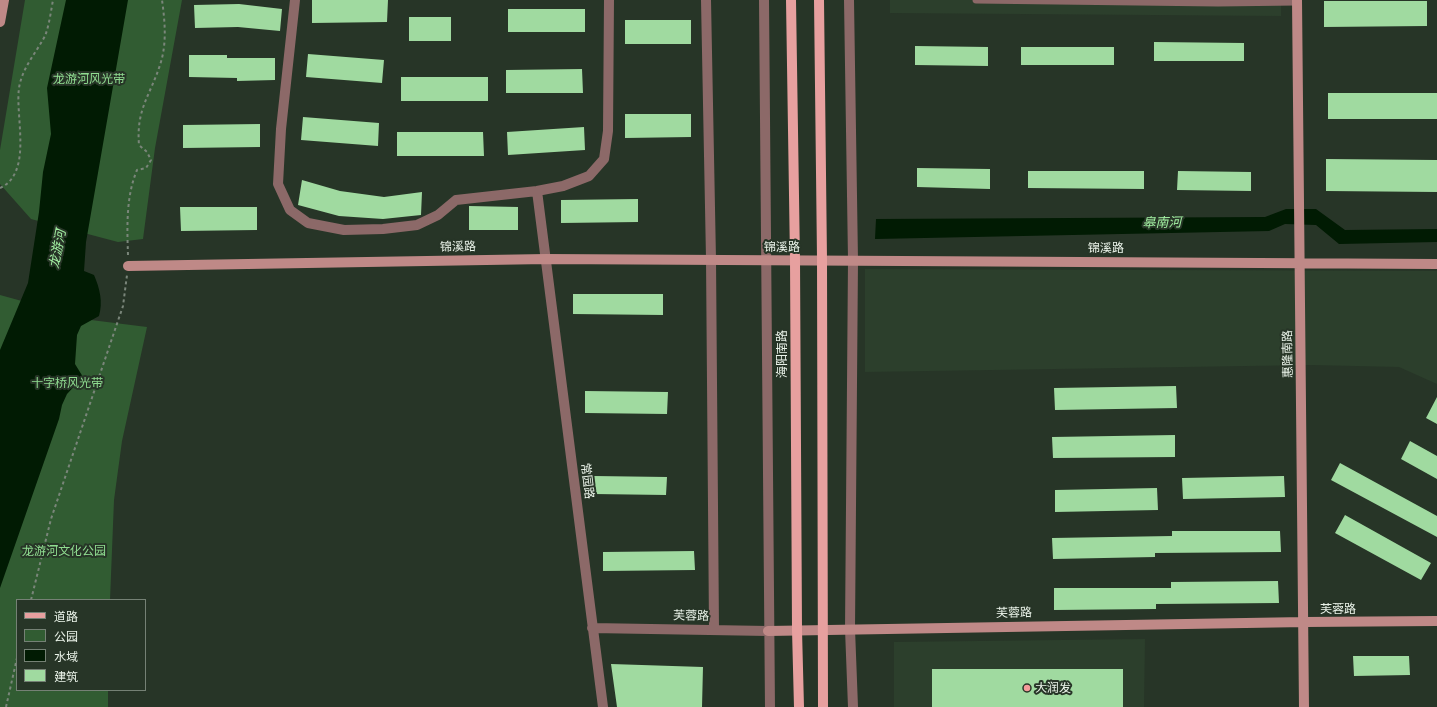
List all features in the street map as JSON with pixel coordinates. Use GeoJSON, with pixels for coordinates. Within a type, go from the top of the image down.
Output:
{"type":"FeatureCollection","features":[{"type":"Feature","properties":{"kind":"main road","name":"海阳南路"},"geometry":{"type":"LineString","coordinates":[[791,0],[799,707]]}},
{"type":"Feature","properties":{"kind":"main road"},"geometry":{"type":"LineString","coordinates":[[819,0],[822,260],[823,707]]}},
{"type":"Feature","properties":{"kind":"street"},"geometry":{"type":"LineString","coordinates":[[0,22],[4,0]]}},
{"type":"Feature","properties":{"kind":"street"},"geometry":{"type":"LineString","coordinates":[[295,0],[281,129],[278,184],[290,210],[308,223],[344,230],[383,229],[417,225],[438,215],[456,200],[538,191],[563,186],[589,176],[604,159],[608,131],[609,0]]}},
{"type":"Feature","properties":{"kind":"street"},"geometry":{"type":"LineString","coordinates":[[706,0],[711,259],[714,629]]}},
{"type":"Feature","properties":{"kind":"street"},"geometry":{"type":"LineString","coordinates":[[764,0],[768,631],[770,707]]}},
{"type":"Feature","properties":{"kind":"street"},"geometry":{"type":"LineString","coordinates":[[849,0],[853,260],[850,629],[852,707]]}},
{"type":"Feature","properties":{"kind":"street","name":"惠隆南路"},"geometry":{"type":"LineString","coordinates":[[1297,1],[1305,622],[1304,707]]}},
{"type":"Feature","properties":{"kind":"street","name":"常园路"},"geometry":{"type":"LineString","coordinates":[[538,191],[603,707]]}},
{"type":"Feature","properties":{"kind":"street","name":"锦溪路"},"geometry":{"type":"LineString","coordinates":[[128,266],[546,259],[1300,262],[1437,264]]}},
{"type":"Feature","properties":{"kind":"street","name":"芙蓉路"},"geometry":{"type":"LineString","coordinates":[[592,628],[768,631],[1437,621]]}},
{"type":"Feature","properties":{"kind":"lane"},"geometry":{"type":"LineString","coordinates":[[976,0],[1218,2],[1297,1]]}},
{"type":"Feature","properties":{"kind":"path"},"geometry":{"type":"LineString","coordinates":[[0,188],[8,185],[17,169],[20,152],[19,88],[28,64],[45,35],[53,0]]}},
{"type":"Feature","properties":{"kind":"path"},"geometry":{"type":"LineString","coordinates":[[31,599],[51,519],[123,306],[128,266],[127,220],[132,180],[136,170],[146,168],[150,160],[148,152],[139,145],[138,129],[144,102],[160,66],[164,48],[165,31],[162,0]]}},
{"type":"Feature","properties":{"kind":"path"},"geometry":{"type":"LineString","coordinates":[[6,707],[16,662]]}},
{"type":"Feature","properties":{"kind":"shaded area"},"geometry":{"type":"Polygon","coordinates":[[[890,0],[1281,0],[1281,16],[890,13],[890,0]]]}},
{"type":"Feature","properties":{"kind":"shaded area"},"geometry":{"type":"Polygon","coordinates":[[[865,269],[1437,271],[1437,384],[1399,367],[1311,365],[865,372],[865,269]]]}},
{"type":"Feature","properties":{"kind":"shaded area"},"geometry":{"type":"Polygon","coordinates":[[[1145,639],[1144,707],[894,707],[894,642],[1145,639]]]}},
{"type":"Feature","properties":{"kind":"green space","name":"龙游河风光带"},"geometry":{"type":"Polygon","coordinates":[[[25,0],[182,0],[155,148],[143,239],[118,242],[31,219],[0,184],[0,150],[25,0]]]}},
{"type":"Feature","properties":{"kind":"green space","name":"十字桥风光带"},"geometry":{"type":"Polygon","coordinates":[[[0,295],[91,320],[147,327],[122,441],[114,500],[110,599],[16,599],[16,691],[108,691],[108,707],[0,707],[0,295]]]}},
{"type":"Feature","properties":{"kind":"water","name":"龙游河"},"geometry":{"type":"Polygon","coordinates":[[[66,0],[128,0],[86,242],[84,271],[94,275],[98,285],[101,306],[99,316],[81,326],[77,335],[75,364],[83,377],[67,394],[62,405],[59,419],[0,588],[0,350],[28,283],[39,212],[43,172],[51,134],[47,88],[66,0]]]}},
{"type":"Feature","properties":{"kind":"water","name":"皋南河"},"geometry":{"type":"Polygon","coordinates":[[[1286,209],[1316,209],[1345,230],[1437,229],[1437,242],[1339,244],[1316,225],[1285,224],[1269,231],[875,239],[876,219],[1265,217],[1286,209]]]}},
{"type":"Feature","properties":{"kind":"building"},"geometry":{"type":"Polygon","coordinates":[[[312,0],[388,0],[387,22],[312,23],[312,0]]]}},
{"type":"Feature","properties":{"kind":"building"},"geometry":{"type":"Polygon","coordinates":[[[1324,1],[1427,1],[1427,26],[1324,27],[1324,1]]]}},
{"type":"Feature","properties":{"kind":"building"},"geometry":{"type":"Polygon","coordinates":[[[239,4],[282,9],[280,31],[238,27],[195,28],[194,5],[239,4]]]}},
{"type":"Feature","properties":{"kind":"building"},"geometry":{"type":"Polygon","coordinates":[[[508,9],[585,9],[585,32],[508,32],[508,9]]]}},
{"type":"Feature","properties":{"kind":"building"},"geometry":{"type":"Polygon","coordinates":[[[409,17],[451,17],[451,41],[409,41],[409,17]]]}},
{"type":"Feature","properties":{"kind":"building"},"geometry":{"type":"Polygon","coordinates":[[[625,20],[691,20],[691,44],[625,44],[625,20]]]}},
{"type":"Feature","properties":{"kind":"building"},"geometry":{"type":"Polygon","coordinates":[[[1154,42],[1244,43],[1244,61],[1154,61],[1154,42]]]}},
{"type":"Feature","properties":{"kind":"building"},"geometry":{"type":"Polygon","coordinates":[[[915,46],[988,47],[988,66],[915,65],[915,46]]]}},
{"type":"Feature","properties":{"kind":"building"},"geometry":{"type":"Polygon","coordinates":[[[1021,47],[1114,47],[1114,65],[1021,65],[1021,47]]]}},
{"type":"Feature","properties":{"kind":"building"},"geometry":{"type":"Polygon","coordinates":[[[308,54],[384,60],[382,83],[306,77],[308,54]]]}},
{"type":"Feature","properties":{"kind":"building"},"geometry":{"type":"Polygon","coordinates":[[[189,55],[227,55],[227,58],[275,58],[275,80],[237,81],[237,78],[189,77],[189,55]]]}},
{"type":"Feature","properties":{"kind":"building"},"geometry":{"type":"Polygon","coordinates":[[[582,69],[583,93],[506,93],[506,70],[582,69]]]}},
{"type":"Feature","properties":{"kind":"building"},"geometry":{"type":"Polygon","coordinates":[[[401,77],[488,77],[488,101],[401,101],[401,77]]]}},
{"type":"Feature","properties":{"kind":"building"},"geometry":{"type":"Polygon","coordinates":[[[1328,93],[1437,93],[1437,119],[1328,119],[1328,93]]]}},
{"type":"Feature","properties":{"kind":"building"},"geometry":{"type":"Polygon","coordinates":[[[625,114],[691,114],[691,137],[625,138],[625,114]]]}},
{"type":"Feature","properties":{"kind":"building"},"geometry":{"type":"Polygon","coordinates":[[[303,117],[379,123],[378,146],[301,140],[303,117]]]}},
{"type":"Feature","properties":{"kind":"building"},"geometry":{"type":"Polygon","coordinates":[[[260,124],[260,147],[183,148],[183,125],[260,124]]]}},
{"type":"Feature","properties":{"kind":"building"},"geometry":{"type":"Polygon","coordinates":[[[584,127],[585,150],[508,155],[507,132],[584,127]]]}},
{"type":"Feature","properties":{"kind":"building"},"geometry":{"type":"Polygon","coordinates":[[[397,132],[483,132],[484,156],[397,156],[397,132]]]}},
{"type":"Feature","properties":{"kind":"building"},"geometry":{"type":"Polygon","coordinates":[[[1326,159],[1437,160],[1437,192],[1326,191],[1326,159]]]}},
{"type":"Feature","properties":{"kind":"building"},"geometry":{"type":"Polygon","coordinates":[[[917,168],[990,169],[990,189],[917,187],[917,168]]]}},
{"type":"Feature","properties":{"kind":"building"},"geometry":{"type":"Polygon","coordinates":[[[1028,171],[1144,171],[1144,189],[1028,188],[1028,171]]]}},
{"type":"Feature","properties":{"kind":"building"},"geometry":{"type":"Polygon","coordinates":[[[1178,171],[1251,172],[1251,191],[1177,190],[1178,171]]]}},
{"type":"Feature","properties":{"kind":"building"},"geometry":{"type":"Polygon","coordinates":[[[302,180],[340,191],[384,197],[422,192],[421,215],[383,219],[339,216],[298,205],[302,180]]]}},
{"type":"Feature","properties":{"kind":"building"},"geometry":{"type":"Polygon","coordinates":[[[638,199],[638,222],[561,223],[561,200],[638,199]]]}},
{"type":"Feature","properties":{"kind":"building"},"geometry":{"type":"Polygon","coordinates":[[[469,206],[518,207],[518,230],[469,230],[469,206]]]}},
{"type":"Feature","properties":{"kind":"building"},"geometry":{"type":"Polygon","coordinates":[[[180,207],[257,207],[257,230],[181,231],[180,207]]]}},
{"type":"Feature","properties":{"kind":"building"},"geometry":{"type":"Polygon","coordinates":[[[573,294],[663,294],[663,315],[573,314],[573,294]]]}},
{"type":"Feature","properties":{"kind":"building"},"geometry":{"type":"Polygon","coordinates":[[[1176,386],[1177,408],[1055,410],[1054,388],[1176,386]]]}},
{"type":"Feature","properties":{"kind":"building"},"geometry":{"type":"Polygon","coordinates":[[[585,391],[668,392],[667,414],[585,413],[585,391]]]}},
{"type":"Feature","properties":{"kind":"building"},"geometry":{"type":"Polygon","coordinates":[[[1437,397],[1437,424],[1426,418],[1437,397]]]}},
{"type":"Feature","properties":{"kind":"building"},"geometry":{"type":"Polygon","coordinates":[[[1175,435],[1175,457],[1053,458],[1052,437],[1175,435]]]}},
{"type":"Feature","properties":{"kind":"building"},"geometry":{"type":"Polygon","coordinates":[[[1410,441],[1437,456],[1437,479],[1401,459],[1410,441]]]}},
{"type":"Feature","properties":{"kind":"building"},"geometry":{"type":"Polygon","coordinates":[[[1340,463],[1437,516],[1437,537],[1331,480],[1340,463]]]}},
{"type":"Feature","properties":{"kind":"building"},"geometry":{"type":"Polygon","coordinates":[[[594,476],[667,477],[666,495],[594,494],[594,476]]]}},
{"type":"Feature","properties":{"kind":"building"},"geometry":{"type":"Polygon","coordinates":[[[1284,476],[1285,497],[1183,499],[1182,478],[1284,476]]]}},
{"type":"Feature","properties":{"kind":"building"},"geometry":{"type":"Polygon","coordinates":[[[1157,488],[1158,510],[1055,512],[1055,490],[1157,488]]]}},
{"type":"Feature","properties":{"kind":"building"},"geometry":{"type":"Polygon","coordinates":[[[1345,515],[1431,563],[1421,580],[1335,533],[1345,515]]]}},
{"type":"Feature","properties":{"kind":"building"},"geometry":{"type":"Polygon","coordinates":[[[1172,531],[1280,531],[1281,552],[1155,553],[1155,557],[1053,559],[1052,538],[1172,536],[1172,531]]]}},
{"type":"Feature","properties":{"kind":"building"},"geometry":{"type":"Polygon","coordinates":[[[694,551],[695,570],[603,571],[603,552],[694,551]]]}},
{"type":"Feature","properties":{"kind":"building"},"geometry":{"type":"Polygon","coordinates":[[[1278,581],[1279,603],[1156,604],[1156,609],[1054,610],[1054,588],[1171,588],[1171,582],[1278,581]]]}},
{"type":"Feature","properties":{"kind":"building"},"geometry":{"type":"Polygon","coordinates":[[[1353,656],[1409,656],[1410,675],[1354,676],[1353,656]]]}},
{"type":"Feature","properties":{"kind":"building"},"geometry":{"type":"Polygon","coordinates":[[[611,664],[703,667],[702,707],[617,707],[611,664]]]}},
{"type":"Feature","properties":{"kind":"building","name":"大润发"},"geometry":{"type":"Polygon","coordinates":[[[932,669],[1123,669],[1123,707],[932,707],[932,669]]]}},
{"type":"Feature","properties":{"kind":"place","name":"大润发"},"geometry":{"type":"Point","coordinates":[1027,688]}},
{"type":"Feature","properties":{"kind":"park label","name":"龙游河文化公园"},"geometry":{"type":"Point","coordinates":[64,551]}}]}
